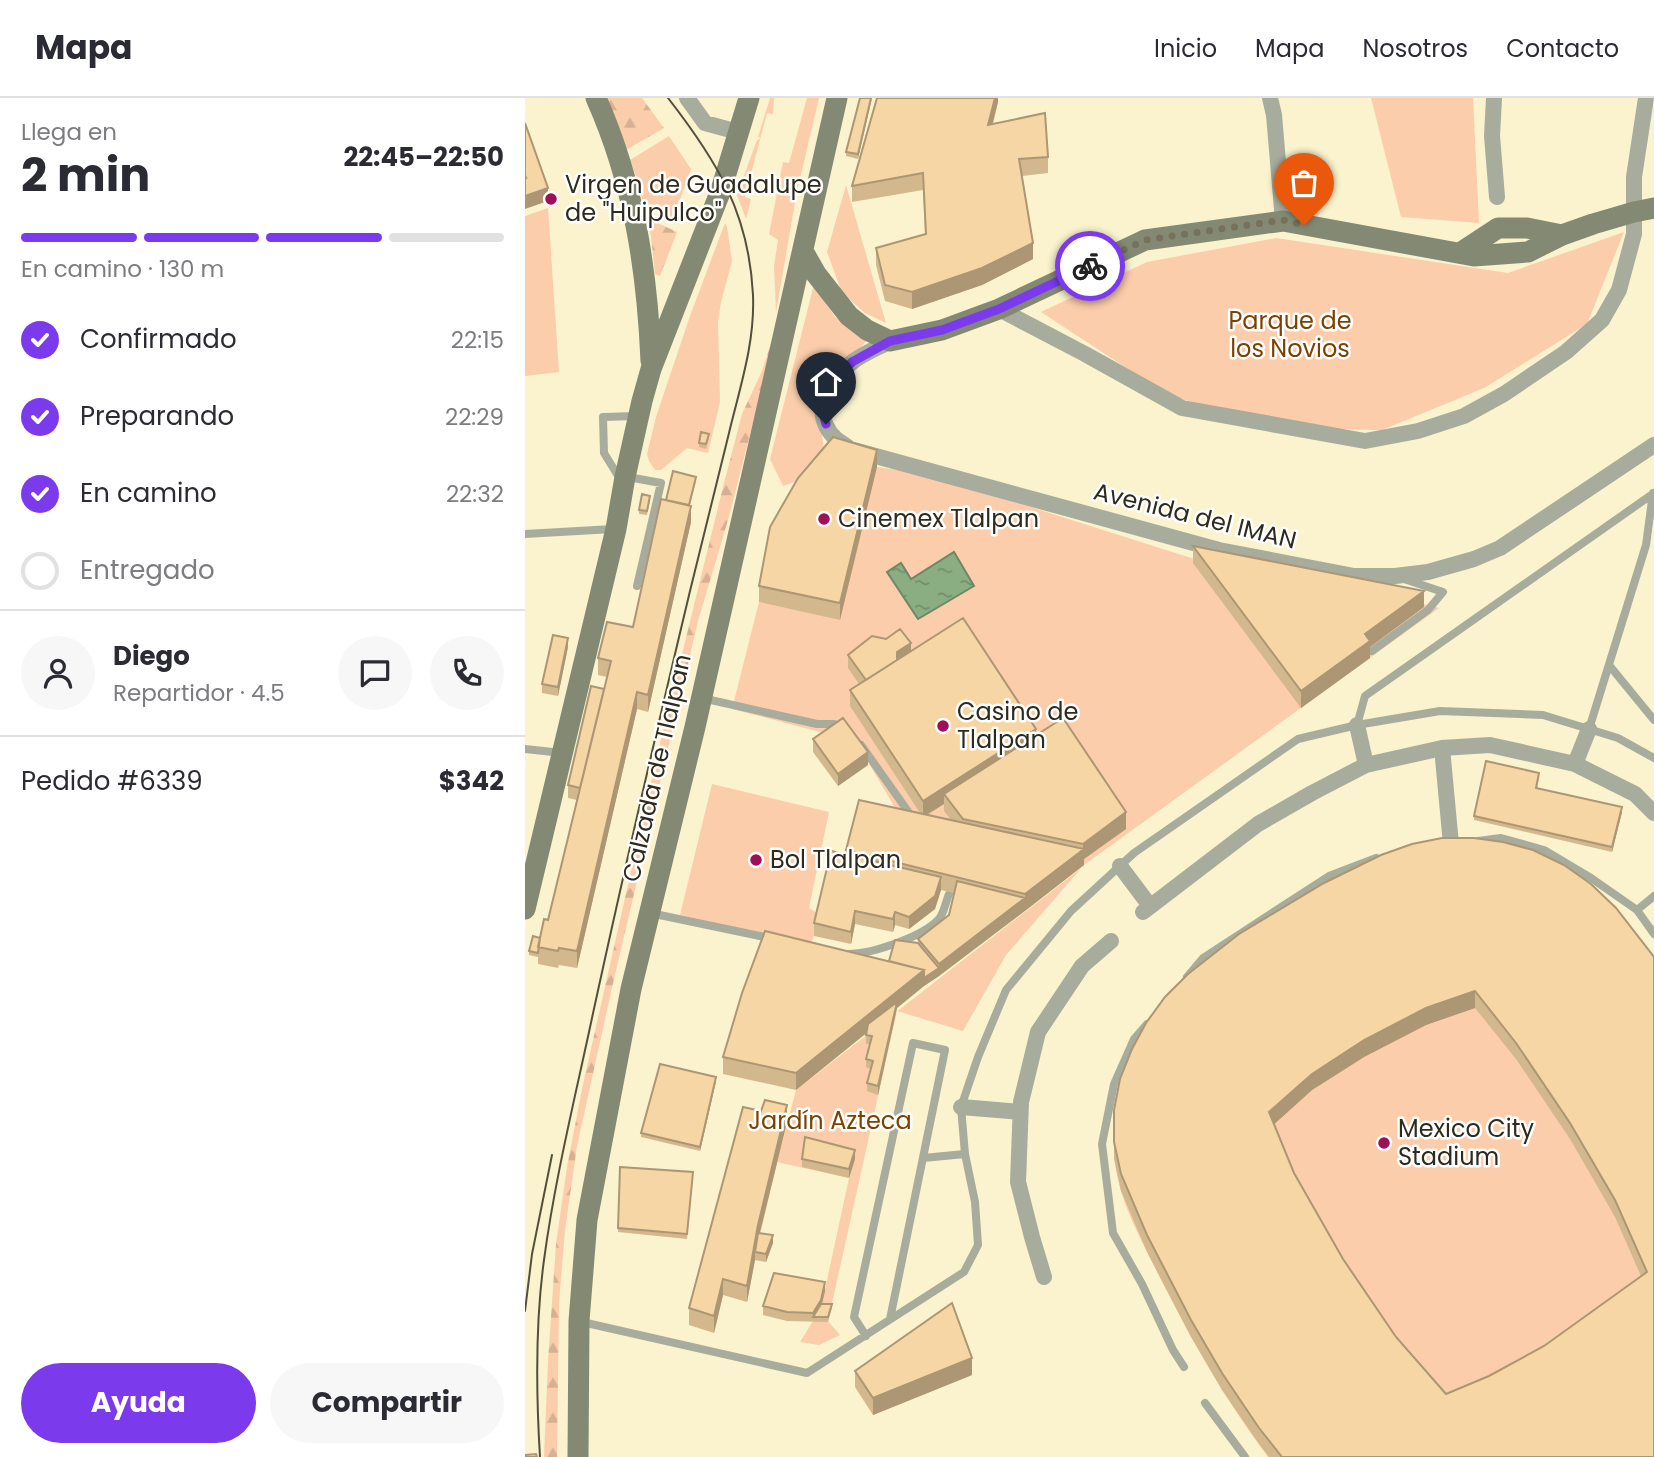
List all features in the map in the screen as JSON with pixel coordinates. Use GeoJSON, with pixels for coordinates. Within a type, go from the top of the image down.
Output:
{"type":"FeatureCollection","features":[{"type":"Feature","properties":{"kind":"main road"},"geometry":{"type":"LineString","coordinates":[[596,98],[621,159],[634,208],[649,318],[652,369]]}},
{"type":"Feature","properties":{"kind":"main road"},"geometry":{"type":"LineString","coordinates":[[525,909],[621,508],[624,480],[639,416],[652,369],[721,190],[748,98]]}},
{"type":"Feature","properties":{"kind":"main road","name":"Calzada de Tlalpan"},"geometry":{"type":"LineString","coordinates":[[578,1457],[579,1321],[587,1220],[631,989],[702,698],[837,98]]}},
{"type":"Feature","properties":{"kind":"main road"},"geometry":{"type":"LineString","coordinates":[[803,251],[816,274],[849,316],[867,330],[890,341],[942,330],[999,309],[1145,240],[1283,220],[1474,256],[1528,252],[1562,235],[1644,210]]}},
{"type":"Feature","properties":{"kind":"street"},"geometry":{"type":"LineString","coordinates":[[687,98],[705,122],[738,132]]}},
{"type":"Feature","properties":{"kind":"street"},"geometry":{"type":"LineString","coordinates":[[1270,98],[1274,115],[1283,220]]}},
{"type":"Feature","properties":{"kind":"street"},"geometry":{"type":"LineString","coordinates":[[1494,98],[1492,136],[1497,197]]}},
{"type":"Feature","properties":{"kind":"street"},"geometry":{"type":"LineString","coordinates":[[999,309],[1182,408],[1364,441],[1418,431],[1464,416],[1504,394],[1566,352],[1602,320],[1619,290],[1634,234],[1644,210],[1634,177],[1646,98]]}},
{"type":"Feature","properties":{"kind":"street","name":"Avenida del IMAN"},"geometry":{"type":"LineString","coordinates":[[890,341],[852,362],[836,378],[824,396],[822,409],[826,424],[835,438],[850,449],[1219,550],[1354,576],[1395,576],[1428,572],[1500,548],[1654,445]]}},
{"type":"Feature","properties":{"kind":"street"},"geometry":{"type":"LineString","coordinates":[[1357,725],[1366,765]]}},
{"type":"Feature","properties":{"kind":"street"},"geometry":{"type":"LineString","coordinates":[[1575,764],[1589,729]]}},
{"type":"Feature","properties":{"kind":"street"},"geometry":{"type":"LineString","coordinates":[[1120,866],[1147,909],[1258,824],[1366,765],[1442,748],[1490,745],[1575,764],[1635,794],[1654,813]]}},
{"type":"Feature","properties":{"kind":"street"},"geometry":{"type":"LineString","coordinates":[[1442,748],[1453,847]]}},
{"type":"Feature","properties":{"kind":"street"},"geometry":{"type":"LineString","coordinates":[[1044,1277],[1018,1182],[1021,1102],[1038,1032],[1082,966],[1111,941]]}},
{"type":"Feature","properties":{"kind":"street"},"geometry":{"type":"LineString","coordinates":[[961,1107],[1020,1112]]}},
{"type":"Feature","properties":{"kind":"lane"},"geometry":{"type":"LineString","coordinates":[[637,586],[661,483],[624,480],[604,453],[603,417],[639,416]]}},
{"type":"Feature","properties":{"kind":"lane"},"geometry":{"type":"LineString","coordinates":[[1589,729],[1646,545],[1654,494]]}},
{"type":"Feature","properties":{"kind":"lane"},"geometry":{"type":"LineString","coordinates":[[1357,725],[1365,696],[1654,494]]}},
{"type":"Feature","properties":{"kind":"lane"},"geometry":{"type":"LineString","coordinates":[[525,534],[616,529]]}},
{"type":"Feature","properties":{"kind":"lane"},"geometry":{"type":"LineString","coordinates":[[1372,651],[1428,610],[1443,592],[1395,576]]}},
{"type":"Feature","properties":{"kind":"lane"},"geometry":{"type":"LineString","coordinates":[[1609,665],[1654,720]]}},
{"type":"Feature","properties":{"kind":"lane"},"geometry":{"type":"LineString","coordinates":[[702,698],[817,724],[850,728]]}},
{"type":"Feature","properties":{"kind":"lane"},"geometry":{"type":"LineString","coordinates":[[579,1321],[807,1373],[964,1272],[978,1245],[975,1202],[965,1154],[961,1107],[1006,990],[1071,911],[1134,853],[1298,739],[1357,725],[1440,711],[1543,715],[1618,738],[1654,758]]}},
{"type":"Feature","properties":{"kind":"lane"},"geometry":{"type":"LineString","coordinates":[[858,739],[918,822]]}},
{"type":"Feature","properties":{"kind":"lane"},"geometry":{"type":"LineString","coordinates":[[525,749],[562,753]]}},
{"type":"Feature","properties":{"kind":"lane"},"geometry":{"type":"LineString","coordinates":[[1474,841],[1501,838],[1544,850],[1591,878],[1636,910],[1654,934]]}},
{"type":"Feature","properties":{"kind":"lane"},"geometry":{"type":"LineString","coordinates":[[1177,988],[1203,958],[1329,876],[1380,857]]}},
{"type":"Feature","properties":{"kind":"lane"},"geometry":{"type":"LineString","coordinates":[[838,952],[851,955],[890,946],[921,932],[940,918],[949,894]]}},
{"type":"Feature","properties":{"kind":"lane"},"geometry":{"type":"LineString","coordinates":[[1636,910],[1654,896]]}},
{"type":"Feature","properties":{"kind":"lane"},"geometry":{"type":"LineString","coordinates":[[650,913],[786,941]]}},
{"type":"Feature","properties":{"kind":"lane"},"geometry":{"type":"LineString","coordinates":[[1152,1018],[1135,1039],[1114,1084],[1102,1144],[1113,1233],[1184,1367]]}},
{"type":"Feature","properties":{"kind":"lane"},"geometry":{"type":"LineString","coordinates":[[866,1336],[853,1317],[913,1043],[945,1050],[890,1320]]}},
{"type":"Feature","properties":{"kind":"lane"},"geometry":{"type":"LineString","coordinates":[[923,1158],[965,1154]]}},
{"type":"Feature","properties":{"kind":"lane"},"geometry":{"type":"LineString","coordinates":[[1205,1403],[1245,1457]]}},
{"type":"Feature","properties":{"kind":"green space"},"geometry":{"type":"Polygon","coordinates":[[[604,98],[642,98],[664,128],[626,150],[604,98]]]}},
{"type":"Feature","properties":{"kind":"green space"},"geometry":{"type":"Polygon","coordinates":[[[770,98],[774,98],[773,114],[767,113],[745,197],[751,199],[746,219],[737,195],[759,140],[770,98]]]}},
{"type":"Feature","properties":{"kind":"green space"},"geometry":{"type":"Polygon","coordinates":[[[807,98],[819,98],[797,191],[776,312],[774,266],[778,240],[769,234],[783,162],[789,163],[807,98]]]}},
{"type":"Feature","properties":{"kind":"green space"},"geometry":{"type":"Polygon","coordinates":[[[1371,98],[1473,98],[1479,223],[1401,217],[1371,98]]]}},
{"type":"Feature","properties":{"kind":"green space"},"geometry":{"type":"Polygon","coordinates":[[[669,136],[691,169],[673,219],[644,207],[630,160],[669,136]]]}},
{"type":"Feature","properties":{"kind":"green space"},"geometry":{"type":"Polygon","coordinates":[[[846,185],[886,323],[865,313],[842,293],[827,252],[846,185]]]}},
{"type":"Feature","properties":{"kind":"green space"},"geometry":{"type":"Polygon","coordinates":[[[548,208],[559,372],[525,376],[525,216],[548,208]]]}},
{"type":"Feature","properties":{"kind":"green space"},"geometry":{"type":"Polygon","coordinates":[[[647,218],[677,232],[660,276],[655,274],[647,218]]]}},
{"type":"Feature","properties":{"kind":"green space"},"geometry":{"type":"Polygon","coordinates":[[[725,223],[732,261],[718,322],[720,402],[708,453],[687,448],[661,470],[655,470],[647,454],[656,417],[725,223]]]}},
{"type":"Feature","properties":{"kind":"green space","name":"Parque de los Novios"},"geometry":{"type":"Polygon","coordinates":[[[1624,232],[1587,324],[1484,388],[1382,430],[1275,428],[1166,394],[1041,312],[1147,262],[1276,238],[1508,273],[1624,232]]]}},
{"type":"Feature","properties":{"kind":"green space"},"geometry":{"type":"Polygon","coordinates":[[[814,284],[835,317],[867,340],[817,402],[824,449],[802,479],[783,486],[770,459],[814,284]]]}},
{"type":"Feature","properties":{"kind":"green space"},"geometry":{"type":"Polygon","coordinates":[[[772,340],[728,520],[698,621],[577,1146],[565,1230],[559,1302],[557,1457],[544,1457],[556,1244],[582,1089],[657,756],[724,483],[742,414],[762,371],[772,340]]]}},
{"type":"Feature","properties":{"kind":"green space"},"geometry":{"type":"Polygon","coordinates":[[[877,467],[927,474],[1210,564],[1321,578],[1439,608],[1083,866],[907,828],[848,728],[820,732],[732,709],[759,602],[840,619],[877,467]]]}},
{"type":"Feature","properties":{"kind":"green space","name":"Bol Tlalpan"},"geometry":{"type":"Polygon","coordinates":[[[712,784],[829,812],[809,908],[819,914],[810,945],[680,915],[712,784]]]}},
{"type":"Feature","properties":{"kind":"green space"},"geometry":{"type":"Polygon","coordinates":[[[1081,868],[1006,955],[963,1031],[897,1011],[1081,868]]]}},
{"type":"Feature","properties":{"kind":"green space","name":"Mexico City Stadium"},"geometry":{"type":"Polygon","coordinates":[[[1635,948],[1654,1457],[1268,1457],[1237,1413],[1196,1345],[1128,1212],[1118,1179],[1115,1155],[1120,1096],[1635,948]]]}},
{"type":"Feature","properties":{"kind":"green space","name":"Jardín Azteca"},"geometry":{"type":"Polygon","coordinates":[[[897,1012],[828,1321],[840,1335],[819,1345],[800,1342],[821,1308],[849,1178],[777,1162],[796,1090],[897,1012]]]}},
{"type":"Feature","properties":{"kind":"water"},"geometry":{"type":"Polygon","coordinates":[[[954,552],[974,586],[918,619],[887,572],[901,563],[911,579],[954,552]]]}},
{"type":"Feature","properties":{"kind":"building"},"geometry":{"type":"Polygon","coordinates":[[[860,98],[871,98],[858,154],[846,152],[860,98]]]}},
{"type":"Feature","properties":{"kind":"building"},"geometry":{"type":"Polygon","coordinates":[[[877,98],[995,98],[988,125],[1045,113],[1048,157],[1019,159],[1033,243],[982,268],[912,292],[885,285],[876,248],[926,234],[923,173],[852,186],[877,98]]]}},
{"type":"Feature","properties":{"kind":"building"},"geometry":{"type":"Polygon","coordinates":[[[525,123],[548,188],[525,196],[526,178],[525,123]]]}},
{"type":"Feature","properties":{"kind":"building"},"geometry":{"type":"Polygon","coordinates":[[[701,432],[709,434],[706,444],[699,443],[701,432]]]}},
{"type":"Feature","properties":{"kind":"building","name":"Cinemex Tlalpan"},"geometry":{"type":"Polygon","coordinates":[[[833,437],[877,450],[840,603],[759,586],[770,527],[798,478],[833,437]]]}},
{"type":"Feature","properties":{"kind":"building"},"geometry":{"type":"Polygon","coordinates":[[[673,471],[696,477],[689,505],[666,500],[673,471]]]}},
{"type":"Feature","properties":{"kind":"building"},"geometry":{"type":"Polygon","coordinates":[[[642,494],[650,496],[647,511],[639,510],[642,494]]]}},
{"type":"Feature","properties":{"kind":"building"},"geometry":{"type":"Polygon","coordinates":[[[661,499],[691,506],[648,695],[637,692],[577,951],[538,947],[544,919],[548,920],[611,661],[598,658],[607,622],[633,627],[661,499]]]}},
{"type":"Feature","properties":{"kind":"building"},"geometry":{"type":"Polygon","coordinates":[[[1193,546],[1424,591],[1365,634],[1370,641],[1301,691],[1193,546]]]}},
{"type":"Feature","properties":{"kind":"building","name":"Casino de Tlalpan"},"geometry":{"type":"Polygon","coordinates":[[[963,618],[1036,729],[923,801],[850,690],[963,618]]]}},
{"type":"Feature","properties":{"kind":"building"},"geometry":{"type":"Polygon","coordinates":[[[900,629],[911,643],[897,652],[897,660],[866,680],[848,655],[872,636],[886,639],[900,629]]]}},
{"type":"Feature","properties":{"kind":"building"},"geometry":{"type":"Polygon","coordinates":[[[553,635],[568,638],[558,687],[542,684],[553,635]]]}},
{"type":"Feature","properties":{"kind":"building"},"geometry":{"type":"Polygon","coordinates":[[[591,686],[604,689],[580,788],[568,785],[591,686]]]}},
{"type":"Feature","properties":{"kind":"building"},"geometry":{"type":"Polygon","coordinates":[[[843,718],[868,752],[838,774],[813,739],[843,718]]]}},
{"type":"Feature","properties":{"kind":"building"},"geometry":{"type":"Polygon","coordinates":[[[1063,718],[1126,812],[1083,844],[963,819],[944,794],[1063,718]]]}},
{"type":"Feature","properties":{"kind":"building"},"geometry":{"type":"Polygon","coordinates":[[[1486,761],[1539,773],[1536,788],[1622,807],[1612,847],[1474,816],[1486,761]]]}},
{"type":"Feature","properties":{"kind":"building"},"geometry":{"type":"Polygon","coordinates":[[[859,800],[1084,849],[1025,894],[846,850],[859,800]]]}},
{"type":"Feature","properties":{"kind":"building","name":"Mexico City Stadium"},"geometry":{"type":"Polygon","coordinates":[[[1442,838],[1474,838],[1533,850],[1564,865],[1591,884],[1616,908],[1654,957],[1654,1457],[1282,1457],[1222,1373],[1191,1320],[1147,1235],[1121,1174],[1114,1142],[1114,1110],[1120,1079],[1146,1023],[1165,997],[1188,974],[1239,934],[1324,883],[1381,855],[1412,844],[1442,838]],[[1475,991],[1426,1008],[1364,1040],[1312,1074],[1269,1112],[1294,1173],[1343,1259],[1396,1337],[1446,1394],[1489,1376],[1544,1346],[1647,1272],[1615,1200],[1570,1123],[1516,1043],[1475,991]]]}},
{"type":"Feature","properties":{"kind":"building"},"geometry":{"type":"Polygon","coordinates":[[[831,851],[941,877],[935,896],[909,917],[895,912],[893,919],[855,911],[851,932],[814,923],[831,851]]]}},
{"type":"Feature","properties":{"kind":"building"},"geometry":{"type":"Polygon","coordinates":[[[957,881],[1025,898],[939,964],[918,939],[949,915],[957,881]]]}},
{"type":"Feature","properties":{"kind":"building"},"geometry":{"type":"Polygon","coordinates":[[[765,931],[924,970],[796,1073],[723,1057],[742,993],[765,931]]]}},
{"type":"Feature","properties":{"kind":"building"},"geometry":{"type":"Polygon","coordinates":[[[533,936],[540,938],[538,953],[529,951],[533,936]]]}},
{"type":"Feature","properties":{"kind":"building"},"geometry":{"type":"Polygon","coordinates":[[[895,940],[918,943],[939,968],[924,978],[924,970],[889,961],[895,940]]]}},
{"type":"Feature","properties":{"kind":"building"},"geometry":{"type":"Polygon","coordinates":[[[897,1002],[878,1086],[867,1083],[873,1061],[866,1059],[872,1036],[866,1035],[868,1024],[897,1002]]]}},
{"type":"Feature","properties":{"kind":"building"},"geometry":{"type":"Polygon","coordinates":[[[660,1064],[716,1077],[700,1147],[641,1133],[660,1064]]]}},
{"type":"Feature","properties":{"kind":"building"},"geometry":{"type":"Polygon","coordinates":[[[765,1100],[787,1105],[758,1225],[747,1286],[723,1279],[714,1316],[689,1308],[743,1107],[761,1111],[765,1100]]]}},
{"type":"Feature","properties":{"kind":"building"},"geometry":{"type":"Polygon","coordinates":[[[805,1137],[855,1150],[849,1169],[802,1159],[805,1137]]]}},
{"type":"Feature","properties":{"kind":"building"},"geometry":{"type":"Polygon","coordinates":[[[620,1167],[693,1172],[687,1234],[618,1228],[620,1167]]]}},
{"type":"Feature","properties":{"kind":"building"},"geometry":{"type":"Polygon","coordinates":[[[758,1233],[773,1235],[766,1254],[755,1252],[758,1233]]]}},
{"type":"Feature","properties":{"kind":"building"},"geometry":{"type":"Polygon","coordinates":[[[774,1273],[825,1282],[821,1300],[813,1313],[787,1312],[763,1306],[774,1273]]]}},
{"type":"Feature","properties":{"kind":"building"},"geometry":{"type":"Polygon","coordinates":[[[952,1303],[972,1358],[873,1398],[855,1371],[952,1303]]]}},
{"type":"Feature","properties":{"kind":"building"},"geometry":{"type":"Polygon","coordinates":[[[821,1304],[832,1304],[828,1317],[813,1317],[821,1304]]]}},
{"type":"Feature","properties":{"kind":"tram line"},"geometry":{"type":"LineString","coordinates":[[540,1457],[537,1383],[539,1309],[554,1199],[628,857],[742,382],[752,330],[750,266],[737,213],[715,166],[668,98]]}},
{"type":"Feature","properties":{"kind":"tram line"},"geometry":{"type":"LineString","coordinates":[[525,1311],[532,1254],[552,1155]]}},
{"type":"Feature","properties":{"kind":"way so far"},"geometry":{"type":"LineString","coordinates":[[1090,266],[1145,240],[1283,220],[1304,225]]}},
{"type":"Feature","properties":{"kind":"place","name":"Virgen de Guadalupe de \"Huipulco\""},"geometry":{"type":"Point","coordinates":[551,199]}},
{"type":"Feature","properties":{"kind":"place","name":"Cinemex Tlalpan"},"geometry":{"type":"Point","coordinates":[824,519]}},
{"type":"Feature","properties":{"kind":"place","name":"Casino de Tlalpan"},"geometry":{"type":"Point","coordinates":[943,726]}},
{"type":"Feature","properties":{"kind":"place","name":"Bol Tlalpan"},"geometry":{"type":"Point","coordinates":[756,860]}},
{"type":"Feature","properties":{"kind":"place","name":"Mexico City Stadium"},"geometry":{"type":"Point","coordinates":[1384,1143]}},
{"type":"Feature","properties":{"kind":"route"},"geometry":{"type":"LineString","coordinates":[[826,424],[822,409],[824,396],[836,378],[852,362],[890,341],[942,330],[999,309],[1090,266]]}}]}
